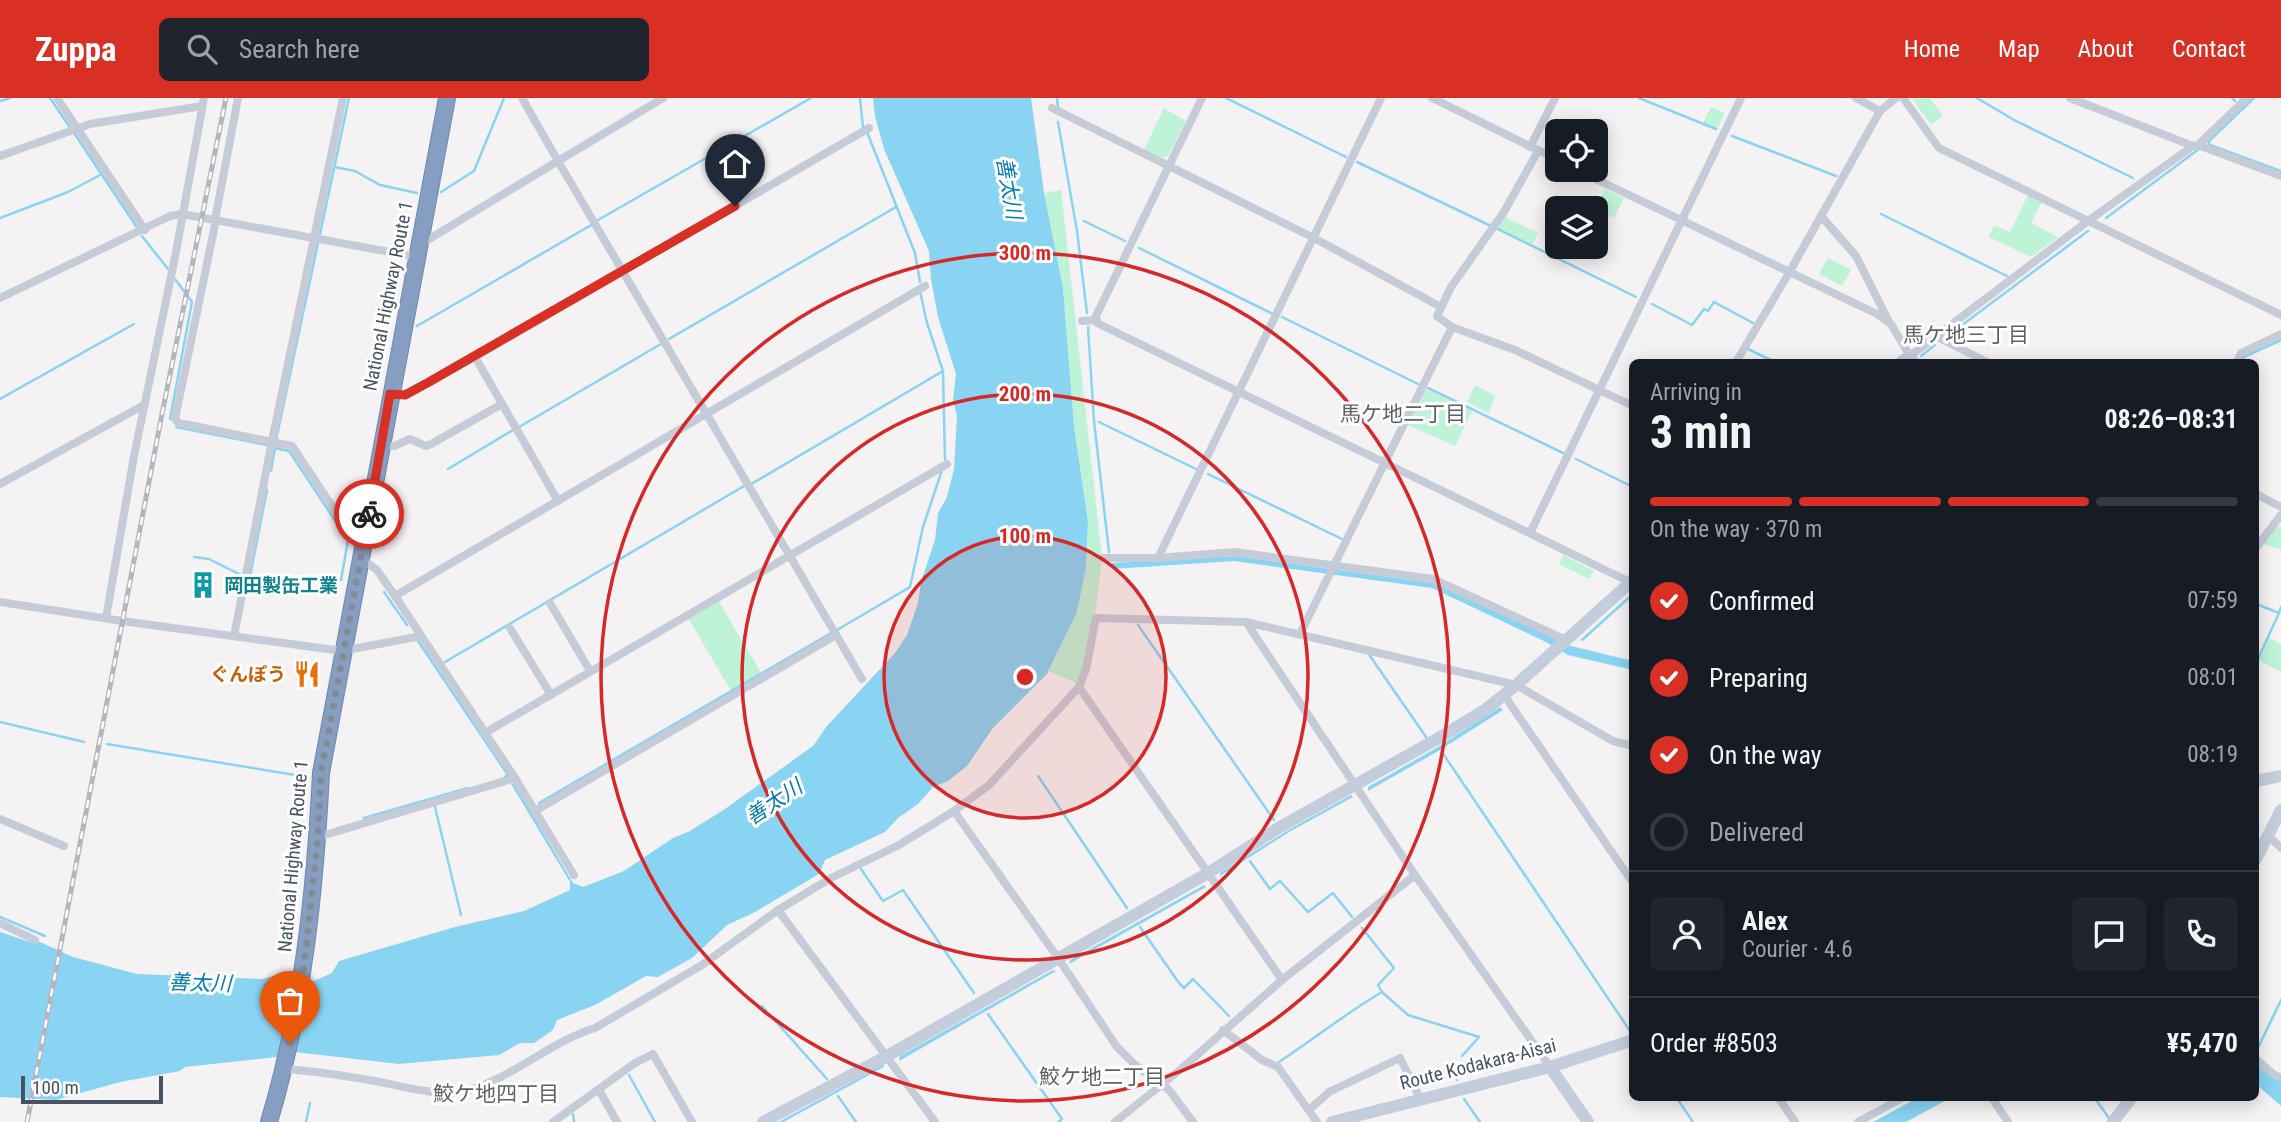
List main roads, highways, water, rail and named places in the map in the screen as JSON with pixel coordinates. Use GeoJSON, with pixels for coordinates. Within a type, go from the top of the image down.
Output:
{"type":"FeatureCollection","features":[{"type":"Feature","properties":{"kind":"highway","name":"National Highway Route 1"},"geometry":{"type":"LineString","coordinates":[[269,1122],[285,1069],[304,967],[318,837],[321,773],[342,652],[447,98]]}},
{"type":"Feature","properties":{"kind":"water","name":"善太川"},"geometry":{"type":"Polygon","coordinates":[[[873,98],[1031,98],[1044,193],[1063,288],[1074,427],[1088,521],[1086,568],[1077,612],[1047,674],[993,728],[967,766],[948,781],[933,787],[918,804],[898,818],[885,832],[825,860],[819,874],[753,913],[727,925],[692,958],[658,977],[646,976],[595,1005],[557,1020],[553,1030],[534,1043],[520,1043],[499,1055],[399,1064],[295,1052],[276,1057],[185,1067],[180,1071],[120,1082],[56,1100],[0,1097],[0,932],[33,943],[40,942],[73,957],[137,974],[263,979],[288,975],[314,981],[332,973],[339,961],[455,927],[524,911],[570,890],[570,882],[511,784],[514,783],[573,883],[583,887],[624,871],[673,838],[690,831],[813,746],[827,726],[895,653],[907,635],[918,603],[921,582],[935,540],[938,513],[947,497],[954,469],[957,416],[953,400],[956,374],[938,317],[929,251],[884,149],[873,98]]]}},
{"type":"Feature","properties":{"kind":"water"},"geometry":{"type":"Polygon","coordinates":[[[1235,556],[1433,583],[1571,646],[1629,660],[1629,669],[1568,655],[1432,588],[1234,561],[1112,569],[1112,563],[1235,556]]]}},
{"type":"Feature","properties":{"kind":"water"},"geometry":{"type":"Polygon","coordinates":[[[1500,707],[1503,710],[1368,791],[1368,787],[1500,707]]]}},
{"type":"Feature","properties":{"kind":"water"},"geometry":{"type":"Polygon","coordinates":[[[1351,795],[1353,797],[1291,831],[1220,876],[1220,873],[1290,829],[1351,795]]]}},
{"type":"Feature","properties":{"kind":"water"},"geometry":{"type":"Polygon","coordinates":[[[1204,885],[1206,887],[1069,964],[1070,960],[1204,885]]]}},
{"type":"Feature","properties":{"kind":"water"},"geometry":{"type":"Polygon","coordinates":[[[1053,970],[1056,971],[899,1061],[900,1056],[1053,970]]]}},
{"type":"Feature","properties":{"kind":"water"},"geometry":{"type":"Polygon","coordinates":[[[2259,1065],[2281,1081],[2281,1106],[2259,1087],[2259,1065]]]}},
{"type":"Feature","properties":{"kind":"water"},"geometry":{"type":"Polygon","coordinates":[[[1912,1101],[1945,1101],[1906,1122],[1873,1122],[1912,1101]]]}},
{"type":"Feature","properties":{"kind":"waterway"},"geometry":{"type":"LineString","coordinates":[[0,101],[10,98]]}},
{"type":"Feature","properties":{"kind":"waterway"},"geometry":{"type":"LineString","coordinates":[[50,98],[69,126]]}},
{"type":"Feature","properties":{"kind":"waterway"},"geometry":{"type":"LineString","coordinates":[[320,234],[349,98]]}},
{"type":"Feature","properties":{"kind":"waterway"},"geometry":{"type":"LineString","coordinates":[[441,192],[474,171],[504,98]]}},
{"type":"Feature","properties":{"kind":"waterway"},"geometry":{"type":"LineString","coordinates":[[598,220],[811,98]]}},
{"type":"Feature","properties":{"kind":"waterway"},"geometry":{"type":"LineString","coordinates":[[860,98],[863,127]]}},
{"type":"Feature","properties":{"kind":"waterway"},"geometry":{"type":"LineString","coordinates":[[1057,98],[1058,107]]}},
{"type":"Feature","properties":{"kind":"waterway"},"geometry":{"type":"LineString","coordinates":[[1226,98],[1346,157]]}},
{"type":"Feature","properties":{"kind":"waterway"},"geometry":{"type":"LineString","coordinates":[[1639,98],[1716,129]]}},
{"type":"Feature","properties":{"kind":"waterway"},"geometry":{"type":"LineString","coordinates":[[1977,98],[2014,120],[2133,178]]}},
{"type":"Feature","properties":{"kind":"waterway"},"geometry":{"type":"LineString","coordinates":[[2232,98],[2235,101]]}},
{"type":"Feature","properties":{"kind":"waterway"},"geometry":{"type":"LineString","coordinates":[[2254,98],[2208,142],[2281,171]]}},
{"type":"Feature","properties":{"kind":"waterway"},"geometry":{"type":"LineString","coordinates":[[1058,122],[1077,231],[1087,313]]}},
{"type":"Feature","properties":{"kind":"waterway"},"geometry":{"type":"LineString","coordinates":[[867,132],[915,253],[920,282]]}},
{"type":"Feature","properties":{"kind":"waterway"},"geometry":{"type":"LineString","coordinates":[[74,133],[138,229]]}},
{"type":"Feature","properties":{"kind":"waterway"},"geometry":{"type":"LineString","coordinates":[[1732,136],[1836,176]]}},
{"type":"Feature","properties":{"kind":"waterway"},"geometry":{"type":"LineString","coordinates":[[2106,218],[2199,149]]}},
{"type":"Feature","properties":{"kind":"waterway"},"geometry":{"type":"LineString","coordinates":[[1357,162],[1491,226]]}},
{"type":"Feature","properties":{"kind":"waterway"},"geometry":{"type":"LineString","coordinates":[[334,167],[355,171],[380,185],[417,193]]}},
{"type":"Feature","properties":{"kind":"waterway"},"geometry":{"type":"LineString","coordinates":[[0,218],[68,192],[102,174]]}},
{"type":"Feature","properties":{"kind":"waterway"},"geometry":{"type":"LineString","coordinates":[[669,339],[896,207]]}},
{"type":"Feature","properties":{"kind":"waterway"},"geometry":{"type":"LineString","coordinates":[[1881,214],[2007,276]]}},
{"type":"Feature","properties":{"kind":"waterway"},"geometry":{"type":"LineString","coordinates":[[1084,221],[1125,241]]}},
{"type":"Feature","properties":{"kind":"waterway"},"geometry":{"type":"LineString","coordinates":[[417,326],[593,224]]}},
{"type":"Feature","properties":{"kind":"waterway"},"geometry":{"type":"LineString","coordinates":[[1498,229],[1636,297]]}},
{"type":"Feature","properties":{"kind":"waterway"},"geometry":{"type":"LineString","coordinates":[[1946,337],[2088,231]]}},
{"type":"Feature","properties":{"kind":"waterway"},"geometry":{"type":"LineString","coordinates":[[142,236],[168,269]]}},
{"type":"Feature","properties":{"kind":"waterway"},"geometry":{"type":"LineString","coordinates":[[276,440],[318,243]]}},
{"type":"Feature","properties":{"kind":"waterway"},"geometry":{"type":"LineString","coordinates":[[1139,248],[1273,314]]}},
{"type":"Feature","properties":{"kind":"waterway"},"geometry":{"type":"LineString","coordinates":[[170,419],[192,302],[175,279]]}},
{"type":"Feature","properties":{"kind":"waterway"},"geometry":{"type":"LineString","coordinates":[[920,291],[927,323],[943,371],[945,459]]}},
{"type":"Feature","properties":{"kind":"waterway"},"geometry":{"type":"LineString","coordinates":[[1652,304],[1692,325],[1704,309],[1708,311],[1714,302],[1753,323]]}},
{"type":"Feature","properties":{"kind":"waterway"},"geometry":{"type":"LineString","coordinates":[[1282,317],[1418,384]]}},
{"type":"Feature","properties":{"kind":"waterway"},"geometry":{"type":"LineString","coordinates":[[0,399],[134,324]]}},
{"type":"Feature","properties":{"kind":"waterway"},"geometry":{"type":"LineString","coordinates":[[1088,327],[1094,421],[1109,552]]}},
{"type":"Feature","properties":{"kind":"waterway"},"geometry":{"type":"LineString","coordinates":[[2243,359],[2281,340]]}},
{"type":"Feature","properties":{"kind":"waterway"},"geometry":{"type":"LineString","coordinates":[[519,427],[661,344]]}},
{"type":"Feature","properties":{"kind":"waterway"},"geometry":{"type":"LineString","coordinates":[[1921,356],[1935,345]]}},
{"type":"Feature","properties":{"kind":"waterway"},"geometry":{"type":"LineString","coordinates":[[1748,349],[1769,359]]}},
{"type":"Feature","properties":{"kind":"waterway"},"geometry":{"type":"LineString","coordinates":[[753,483],[943,371]]}},
{"type":"Feature","properties":{"kind":"waterway"},"geometry":{"type":"LineString","coordinates":[[1428,388],[1563,453]]}},
{"type":"Feature","properties":{"kind":"waterway"},"geometry":{"type":"LineString","coordinates":[[1099,422],[1196,469]]}},
{"type":"Feature","properties":{"kind":"waterway"},"geometry":{"type":"LineString","coordinates":[[176,427],[267,445]]}},
{"type":"Feature","properties":{"kind":"waterway"},"geometry":{"type":"LineString","coordinates":[[448,469],[513,430]]}},
{"type":"Feature","properties":{"kind":"waterway"},"geometry":{"type":"LineString","coordinates":[[267,490],[250,576],[341,580],[348,540],[289,451],[274,448]]}},
{"type":"Feature","properties":{"kind":"waterway"},"geometry":{"type":"LineString","coordinates":[[271,471],[275,448]]}},
{"type":"Feature","properties":{"kind":"waterway"},"geometry":{"type":"LineString","coordinates":[[1576,459],[1629,485]]}},
{"type":"Feature","properties":{"kind":"waterway"},"geometry":{"type":"LineString","coordinates":[[837,630],[910,587],[923,527],[942,470]]}},
{"type":"Feature","properties":{"kind":"waterway"},"geometry":{"type":"LineString","coordinates":[[1208,474],[1342,539]]}},
{"type":"Feature","properties":{"kind":"waterway"},"geometry":{"type":"LineString","coordinates":[[445,662],[744,486]]}},
{"type":"Feature","properties":{"kind":"waterway"},"geometry":{"type":"LineString","coordinates":[[194,557],[209,559],[241,575]]}},
{"type":"Feature","properties":{"kind":"waterway"},"geometry":{"type":"LineString","coordinates":[[384,592],[407,625]]}},
{"type":"Feature","properties":{"kind":"waterway"},"geometry":{"type":"LineString","coordinates":[[1582,640],[1629,598]]}},
{"type":"Feature","properties":{"kind":"waterway"},"geometry":{"type":"LineString","coordinates":[[2259,605],[2279,613],[2281,607]]}},
{"type":"Feature","properties":{"kind":"waterway"},"geometry":{"type":"LineString","coordinates":[[2259,656],[2279,613]]}},
{"type":"Feature","properties":{"kind":"waterway"},"geometry":{"type":"LineString","coordinates":[[1138,625],[1274,820]]}},
{"type":"Feature","properties":{"kind":"waterway"},"geometry":{"type":"LineString","coordinates":[[539,803],[831,633]]}},
{"type":"Feature","properties":{"kind":"waterway"},"geometry":{"type":"LineString","coordinates":[[418,641],[508,775],[505,777]]}},
{"type":"Feature","properties":{"kind":"waterway"},"geometry":{"type":"LineString","coordinates":[[1370,656],[1426,737]]}},
{"type":"Feature","properties":{"kind":"waterway"},"geometry":{"type":"LineString","coordinates":[[0,722],[84,742]]}},
{"type":"Feature","properties":{"kind":"waterway"},"geometry":{"type":"LineString","coordinates":[[107,744],[301,776]]}},
{"type":"Feature","properties":{"kind":"waterway"},"geometry":{"type":"LineString","coordinates":[[1444,755],[1629,1030]]}},
{"type":"Feature","properties":{"kind":"waterway"},"geometry":{"type":"LineString","coordinates":[[1038,776],[1127,908]]}},
{"type":"Feature","properties":{"kind":"waterway"},"geometry":{"type":"LineString","coordinates":[[364,818],[468,788]]}},
{"type":"Feature","properties":{"kind":"waterway"},"geometry":{"type":"LineString","coordinates":[[435,807],[461,915]]}},
{"type":"Feature","properties":{"kind":"waterway"},"geometry":{"type":"LineString","coordinates":[[1250,861],[1270,889],[1280,881],[1308,912],[1333,893],[1352,917]]}},
{"type":"Feature","properties":{"kind":"waterway"},"geometry":{"type":"LineString","coordinates":[[861,869],[883,901],[903,890],[974,993]]}},
{"type":"Feature","properties":{"kind":"waterway"},"geometry":{"type":"LineString","coordinates":[[0,917],[45,936]]}},
{"type":"Feature","properties":{"kind":"waterway"},"geometry":{"type":"LineString","coordinates":[[1140,927],[1179,983],[1184,988],[1193,979],[1229,1016]]}},
{"type":"Feature","properties":{"kind":"waterway"},"geometry":{"type":"LineString","coordinates":[[1362,928],[1394,968],[1378,985],[1382,992],[1408,1015],[1479,1037],[1462,1056]]}},
{"type":"Feature","properties":{"kind":"waterway"},"geometry":{"type":"LineString","coordinates":[[1279,1062],[1382,992]]}},
{"type":"Feature","properties":{"kind":"waterway"},"geometry":{"type":"LineString","coordinates":[[2259,1046],[2281,1000]]}},
{"type":"Feature","properties":{"kind":"waterway"},"geometry":{"type":"LineString","coordinates":[[762,1006],[827,1079]]}},
{"type":"Feature","properties":{"kind":"waterway"},"geometry":{"type":"LineString","coordinates":[[988,1014],[1062,1119],[1058,1122]]}},
{"type":"Feature","properties":{"kind":"waterway"},"geometry":{"type":"LineString","coordinates":[[781,1122],[883,1066]]}},
{"type":"Feature","properties":{"kind":"waterway"},"geometry":{"type":"LineString","coordinates":[[1453,1067],[1457,1080]]}},
{"type":"Feature","properties":{"kind":"waterway"},"geometry":{"type":"LineString","coordinates":[[629,1075],[655,1122]]}},
{"type":"Feature","properties":{"kind":"waterway"},"geometry":{"type":"LineString","coordinates":[[838,1096],[856,1122]]}},
{"type":"Feature","properties":{"kind":"waterway"},"geometry":{"type":"LineString","coordinates":[[1464,1099],[1480,1122]]}},
{"type":"Feature","properties":{"kind":"waterway"},"geometry":{"type":"LineString","coordinates":[[1679,1101],[1693,1122]]}},
{"type":"Feature","properties":{"kind":"waterway"},"geometry":{"type":"LineString","coordinates":[[2097,1101],[2109,1118]]}},
{"type":"Feature","properties":{"kind":"waterway"},"geometry":{"type":"LineString","coordinates":[[306,1122],[310,1103]]}},
{"type":"Feature","properties":{"kind":"waterway"},"geometry":{"type":"LineString","coordinates":[[573,1114],[574,1122]]}},
{"type":"Feature","properties":{"kind":"railway"},"geometry":{"type":"LineString","coordinates":[[27,1122],[161,419],[226,98]]}},
{"type":"Feature","properties":{"kind":"place","name":"岡田製缶工業"},"geometry":{"type":"Point","coordinates":[203,585]}},
{"type":"Feature","properties":{"kind":"place","name":"ぐんぽう"},"geometry":{"type":"Point","coordinates":[307,674]}},
{"type":"Feature","properties":{"kind":"district","name":"馬ケ地三丁目"},"geometry":{"type":"Point","coordinates":[1966,335]}},
{"type":"Feature","properties":{"kind":"district","name":"馬ケ地二丁目"},"geometry":{"type":"Point","coordinates":[1403,414]}},
{"type":"Feature","properties":{"kind":"district","name":"鮫ケ地二丁目"},"geometry":{"type":"Point","coordinates":[1102,1077]}},
{"type":"Feature","properties":{"kind":"district","name":"鮫ケ地四丁目"},"geometry":{"type":"Point","coordinates":[496,1094]}}]}
